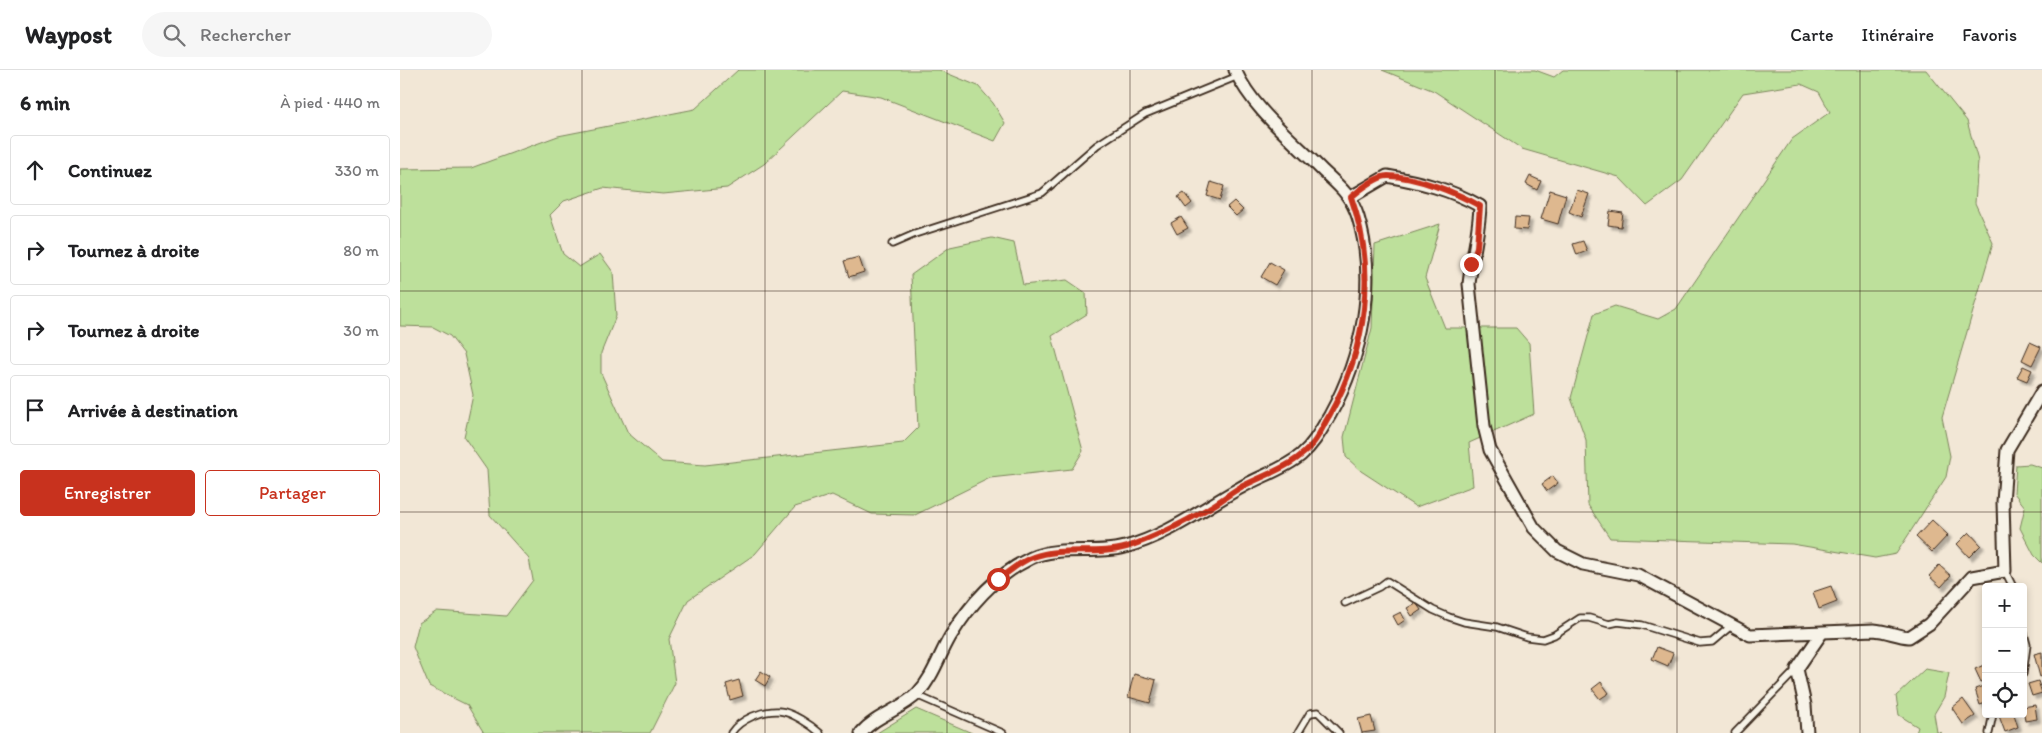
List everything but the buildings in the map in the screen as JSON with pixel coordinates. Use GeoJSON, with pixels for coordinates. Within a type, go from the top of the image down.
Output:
{"type":"FeatureCollection","features":[{"type":"Feature","properties":{"kind":"street"},"geometry":{"type":"LineString","coordinates":[[861,733],[868,725],[916,695],[928,679],[950,638],[970,607],[998,579],[1033,557],[1069,551],[1105,550],[1126,547],[1167,531],[1210,508],[1240,487],[1283,467],[1300,456],[1314,442],[1342,392],[1356,357],[1367,279],[1365,248],[1351,197],[1261,108],[1244,89],[1237,73]]}},
{"type":"Feature","properties":{"kind":"street"},"geometry":{"type":"LineString","coordinates":[[1351,197],[1386,176],[1426,183],[1462,196],[1480,206],[1477,247],[1471,264],[1469,284],[1484,426],[1490,450],[1534,528],[1557,551],[1583,564],[1638,575],[1750,635],[1776,633],[1821,634],[1850,630],[1874,630],[1889,631],[1898,636],[1909,637],[1929,624],[1972,578],[2005,571],[2003,502],[2007,450],[2042,391]]}},
{"type":"Feature","properties":{"kind":"street"},"geometry":{"type":"LineString","coordinates":[[1807,733],[1805,705],[1797,669],[1821,634]]}},
{"type":"Feature","properties":{"kind":"lane"},"geometry":{"type":"LineString","coordinates":[[892,244],[915,234],[1042,193],[1097,145],[1145,114],[1237,73]]}},
{"type":"Feature","properties":{"kind":"lane"},"geometry":{"type":"LineString","coordinates":[[2005,571],[2011,583]]}},
{"type":"Feature","properties":{"kind":"lane"},"geometry":{"type":"LineString","coordinates":[[1345,603],[1380,588],[1387,580],[1433,610],[1449,617],[1464,622],[1497,627],[1527,637],[1543,639],[1580,618],[1589,618],[1608,624],[1618,622],[1642,625],[1700,643],[1712,642],[1731,626]]}},
{"type":"Feature","properties":{"kind":"lane"},"geometry":{"type":"LineString","coordinates":[[1735,733],[1797,669]]}},
{"type":"Feature","properties":{"kind":"lane"},"geometry":{"type":"LineString","coordinates":[[916,695],[1003,733]]}},
{"type":"Feature","properties":{"kind":"lane"},"geometry":{"type":"LineString","coordinates":[[731,733],[752,715],[780,711],[800,719],[820,733]]}},
{"type":"Feature","properties":{"kind":"lane"},"geometry":{"type":"LineString","coordinates":[[1298,733],[1310,713],[1318,712],[1339,733]]}},
{"type":"Feature","properties":{"kind":"lane"},"geometry":{"type":"LineString","coordinates":[[1989,733],[1993,718]]}},
{"type":"Feature","properties":{"kind":"green space"},"geometry":{"type":"Polygon","coordinates":[[[738,70],[939,70],[978,86],[993,103],[1005,123],[995,141],[881,97],[842,91],[764,164],[727,188],[663,194],[603,188],[564,201],[550,215],[563,254],[579,267],[600,254],[613,272],[616,316],[601,353],[601,373],[628,433],[662,462],[705,465],[903,443],[918,428],[911,275],[950,247],[992,238],[1014,243],[1023,285],[1067,280],[1086,293],[1087,314],[1052,336],[1083,451],[1072,469],[990,478],[915,515],[872,514],[832,495],[795,507],[755,554],[688,600],[669,639],[675,683],[650,733],[484,733],[467,705],[429,686],[413,647],[419,623],[437,611],[506,616],[533,580],[529,559],[490,515],[487,470],[464,437],[473,395],[464,354],[450,336],[433,327],[400,326],[400,169],[471,168],[558,136],[695,109],[738,70]]]}},
{"type":"Feature","properties":{"kind":"green space"},"geometry":{"type":"Polygon","coordinates":[[[1382,70],[1535,70],[1554,77],[1563,70],[1926,70],[1967,121],[1978,161],[1975,203],[1993,243],[1942,417],[1950,456],[1946,477],[1896,554],[1875,558],[1792,544],[1610,538],[1588,505],[1586,440],[1571,398],[1594,314],[1615,306],[1658,319],[1676,309],[1792,139],[1830,112],[1819,92],[1801,84],[1743,93],[1682,180],[1647,206],[1619,177],[1522,149],[1434,91],[1382,70]]]}},
{"type":"Feature","properties":{"kind":"green space"},"geometry":{"type":"Polygon","coordinates":[[[1440,224],[1425,278],[1445,328],[1516,328],[1529,343],[1534,414],[1469,443],[1473,486],[1416,507],[1361,471],[1346,457],[1344,437],[1372,328],[1375,245],[1440,224]]]}},
{"type":"Feature","properties":{"kind":"green space"},"geometry":{"type":"Polygon","coordinates":[[[2030,464],[2042,468],[2042,563],[2034,555],[2020,528],[2025,507],[2014,493],[2016,465],[2030,464]]]}},
{"type":"Feature","properties":{"kind":"green space"},"geometry":{"type":"Polygon","coordinates":[[[1925,669],[1949,673],[1944,697],[1934,714],[1937,732],[1941,733],[1916,733],[1918,727],[1899,715],[1896,696],[1925,669]]]}},
{"type":"Feature","properties":{"kind":"green space"},"geometry":{"type":"Polygon","coordinates":[[[916,709],[972,733],[877,733],[916,709]]]}},
{"type":"Feature","properties":{"kind":"route"},"geometry":{"type":"LineString","coordinates":[[998,579],[1033,557],[1069,551],[1105,550],[1126,547],[1167,531],[1210,508],[1240,487],[1274,472],[1300,456],[1314,442],[1342,392],[1356,357],[1367,279],[1365,248],[1359,219],[1351,197],[1367,186],[1386,176],[1426,183],[1462,196],[1480,206],[1477,247],[1471,264]]}}]}
